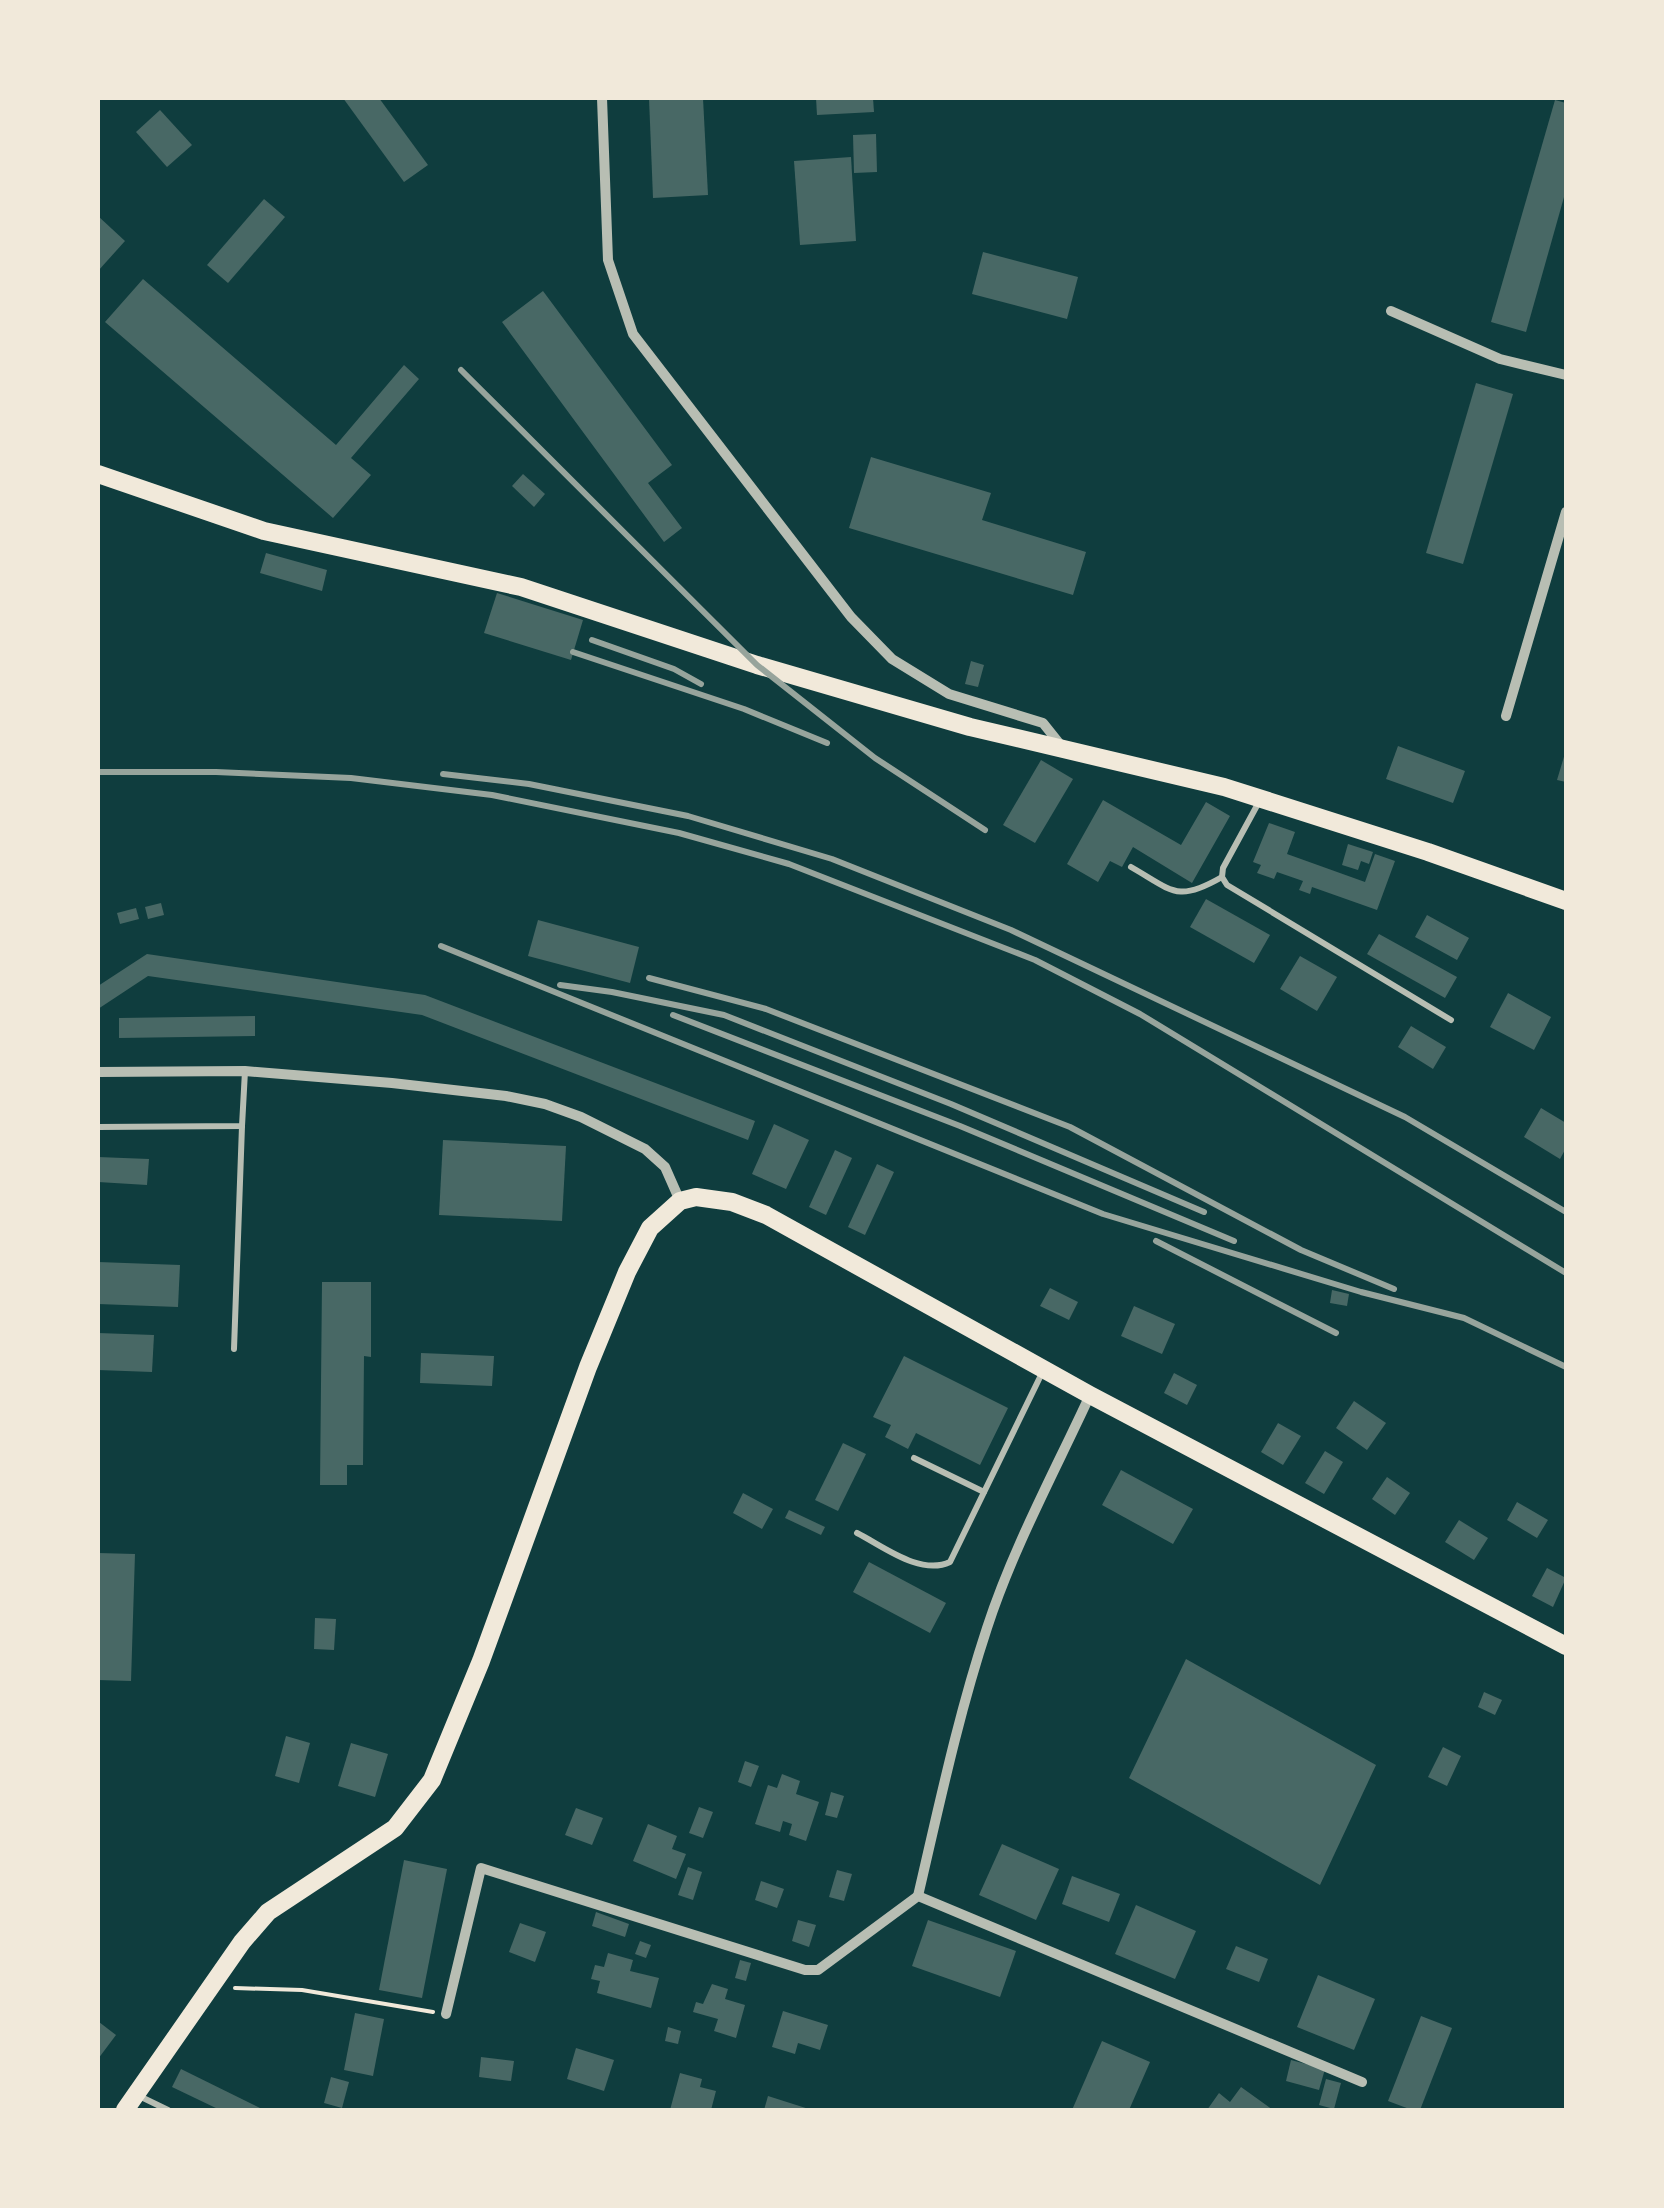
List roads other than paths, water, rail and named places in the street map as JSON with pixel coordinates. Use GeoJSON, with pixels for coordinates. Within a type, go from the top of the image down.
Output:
{"type":"FeatureCollection","features":[{"type":"Feature","properties":{"kind":"main road"},"geometry":{"type":"LineString","coordinates":[[98,474],[264,530],[521,587],[757,665],[970,726],[1261,799],[1566,901]]}},
{"type":"Feature","properties":{"kind":"main road"},"geometry":{"type":"LineString","coordinates":[[130,2102],[242,1942],[268,1912],[395,1828],[432,1780],[475,1678],[588,1367],[627,1272],[650,1228],[680,1201],[696,1196],[718,1199],[766,1215],[1090,1395],[1566,1646]]}},
{"type":"Feature","properties":{"kind":"street"},"geometry":{"type":"LineString","coordinates":[[602,98],[608,260],[633,334],[851,617],[892,659],[949,694],[1043,723],[1063,748]]}},
{"type":"Feature","properties":{"kind":"street"},"geometry":{"type":"LineString","coordinates":[[1391,311],[1500,359],[1566,376]]}},
{"type":"Feature","properties":{"kind":"street"},"geometry":{"type":"LineString","coordinates":[[1506,716],[1566,512]]}},
{"type":"Feature","properties":{"kind":"street"},"geometry":{"type":"LineString","coordinates":[[98,1072],[245,1071],[411,1085],[546,1104],[645,1150],[665,1167],[680,1201]]}},
{"type":"Feature","properties":{"kind":"street"},"geometry":{"type":"LineString","coordinates":[[446,2014],[481,1868],[805,1970],[818,1970],[918,1896],[958,1724],[987,1627],[1090,1395]]}},
{"type":"Feature","properties":{"kind":"street"},"geometry":{"type":"LineString","coordinates":[[918,1896],[1362,2082]]}},
{"type":"Feature","properties":{"kind":"lane"},"geometry":{"type":"LineString","coordinates":[[1131,867],[1176,892],[1201,890],[1222,877],[1261,799]]}},
{"type":"Feature","properties":{"kind":"lane"},"geometry":{"type":"LineString","coordinates":[[1222,877],[1238,893],[1451,1020]]}},
{"type":"Feature","properties":{"kind":"lane"},"geometry":{"type":"LineString","coordinates":[[234,1349],[245,1071]]}},
{"type":"Feature","properties":{"kind":"lane"},"geometry":{"type":"LineString","coordinates":[[98,1128],[242,1126]]}},
{"type":"Feature","properties":{"kind":"lane"},"geometry":{"type":"LineString","coordinates":[[857,1532],[918,1563],[941,1566],[950,1562],[1044,1370]]}},
{"type":"Feature","properties":{"kind":"lane"},"geometry":{"type":"LineString","coordinates":[[914,1458],[984,1492]]}},
{"type":"Feature","properties":{"kind":"lane"},"geometry":{"type":"LineString","coordinates":[[130,2102],[168,2110]]}},
{"type":"Feature","properties":{"kind":"railway"},"geometry":{"type":"LineString","coordinates":[[461,370],[757,665],[875,758],[985,830]]}},
{"type":"Feature","properties":{"kind":"railway"},"geometry":{"type":"LineString","coordinates":[[592,640],[674,669],[701,684]]}},
{"type":"Feature","properties":{"kind":"railway"},"geometry":{"type":"LineString","coordinates":[[573,652],[744,709],[827,743]]}},
{"type":"Feature","properties":{"kind":"railway"},"geometry":{"type":"LineString","coordinates":[[98,772],[351,778],[492,795],[679,833],[789,864],[1035,960],[1140,1014],[1566,1273]]}},
{"type":"Feature","properties":{"kind":"railway"},"geometry":{"type":"LineString","coordinates":[[443,774],[529,784],[688,816],[832,859],[1011,930],[1405,1117],[1566,1212]]}},
{"type":"Feature","properties":{"kind":"railway"},"geometry":{"type":"LineString","coordinates":[[441,946],[1103,1214],[1361,1292],[1464,1318],[1566,1367]]}},
{"type":"Feature","properties":{"kind":"railway"},"geometry":{"type":"LineString","coordinates":[[649,978],[766,1009],[1070,1127],[1301,1250],[1394,1289]]}},
{"type":"Feature","properties":{"kind":"railway"},"geometry":{"type":"LineString","coordinates":[[560,985],[724,1015],[951,1104],[1204,1212]]}},
{"type":"Feature","properties":{"kind":"railway"},"geometry":{"type":"LineString","coordinates":[[673,1015],[960,1126],[1234,1241]]}},
{"type":"Feature","properties":{"kind":"railway"},"geometry":{"type":"LineString","coordinates":[[1156,1241],[1336,1333]]}}]}
